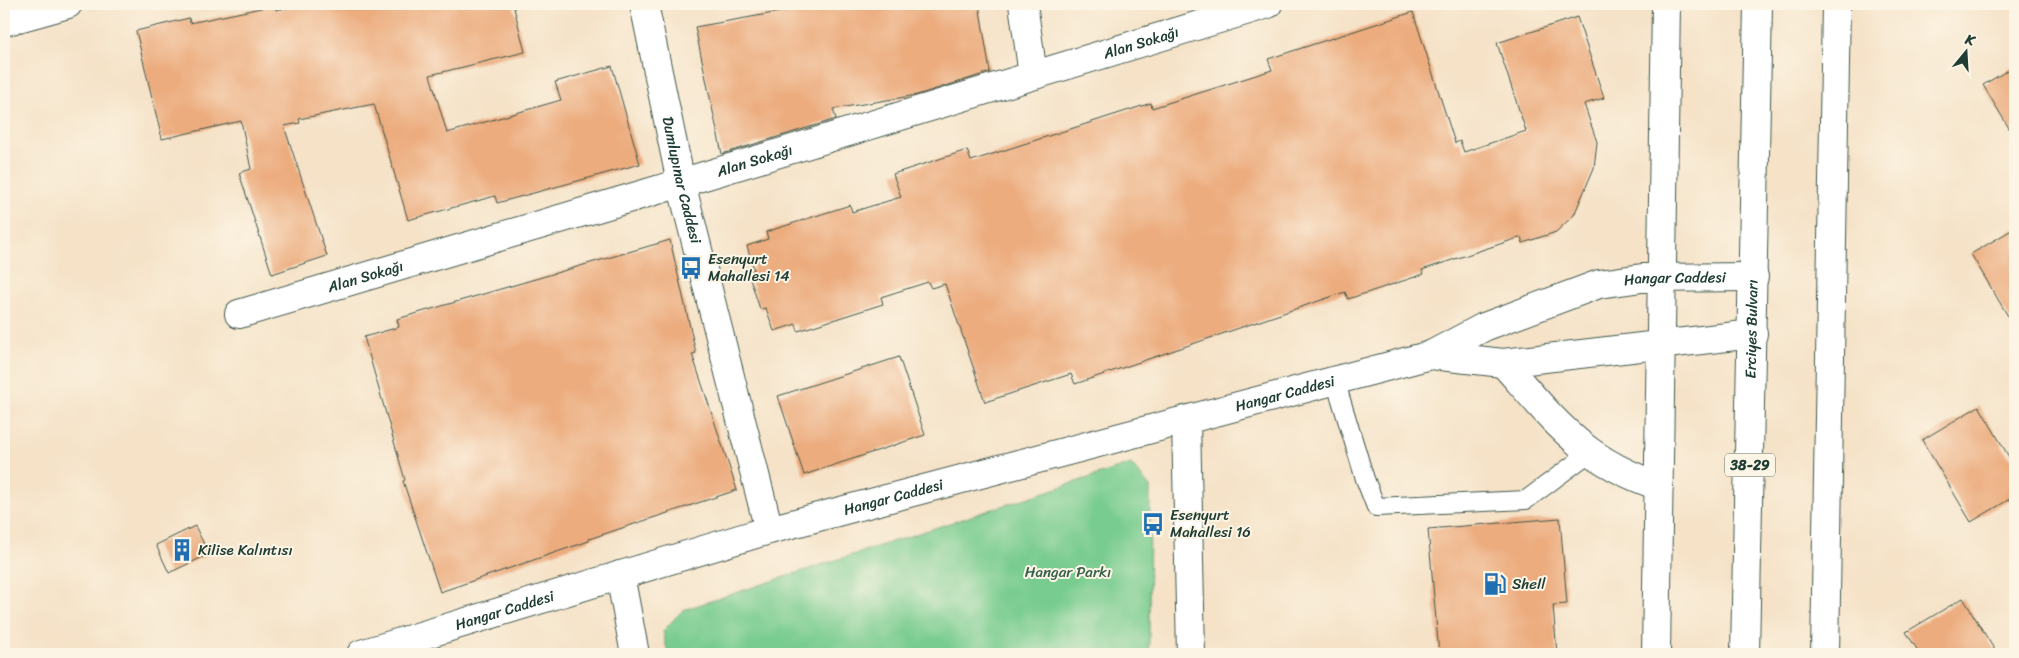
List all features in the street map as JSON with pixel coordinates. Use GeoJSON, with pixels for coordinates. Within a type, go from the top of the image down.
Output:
{"type":"FeatureCollection","features":[{"type":"Feature","properties":{"kind":"main road"},"geometry":{"type":"LineString","coordinates":[[4,22],[68,4]]}},
{"type":"Feature","properties":{"kind":"main road","name":"Dumlupınar Caddesi"},"geometry":{"type":"LineString","coordinates":[[644,4],[681,183],[769,530]]}},
{"type":"Feature","properties":{"kind":"main road"},"geometry":{"type":"LineString","coordinates":[[1022,4],[1033,75]]}},
{"type":"Feature","properties":{"kind":"main road","name":"Alan Sokağı"},"geometry":{"type":"LineString","coordinates":[[239,314],[681,183],[1268,4]]}},
{"type":"Feature","properties":{"kind":"main road"},"geometry":{"type":"LineString","coordinates":[[1656,654],[1666,4]]}},
{"type":"Feature","properties":{"kind":"main road","name":"Erciyes Bulvarı"},"geometry":{"type":"LineString","coordinates":[[1745,654],[1753,334],[1758,4]]}},
{"type":"Feature","properties":{"kind":"main road"},"geometry":{"type":"LineString","coordinates":[[1825,654],[1836,4]]}},
{"type":"Feature","properties":{"kind":"main road","name":"Hangar Caddesi"},"geometry":{"type":"LineString","coordinates":[[360,654],[769,530],[1431,355],[1484,327],[1599,284],[1661,278],[1754,276]]}},
{"type":"Feature","properties":{"kind":"main road","name":"Hangar Caddesi"},"geometry":{"type":"LineString","coordinates":[[1431,355],[1503,363],[1753,334]]}},
{"type":"Feature","properties":{"kind":"main road"},"geometry":{"type":"LineString","coordinates":[[1503,363],[1571,439],[1589,453],[1633,477],[1658,486]]}},
{"type":"Feature","properties":{"kind":"main road"},"geometry":{"type":"LineString","coordinates":[[1186,420],[1192,654]]}},
{"type":"Feature","properties":{"kind":"main road"},"geometry":{"type":"LineString","coordinates":[[620,575],[635,654]]}},
{"type":"Feature","properties":{"kind":"lane"},"geometry":{"type":"LineString","coordinates":[[1335,380],[1365,479],[1376,507],[1526,500],[1589,453]]}},
{"type":"Feature","properties":{"kind":"green space","name":"Hangar Parkı"},"geometry":{"type":"Polygon","coordinates":[[[1131,464],[1150,487],[1149,654],[668,654],[663,631],[683,610],[1131,464]]]}},
{"type":"Feature","properties":{"kind":"building"},"geometry":{"type":"Polygon","coordinates":[[[307,4],[513,4],[525,52],[430,75],[447,133],[561,100],[555,82],[612,66],[640,164],[497,203],[495,196],[408,220],[374,104],[299,119],[300,123],[284,126],[327,256],[272,274],[239,173],[251,169],[241,121],[162,139],[136,31],[189,18],[190,23],[275,5],[276,10],[307,4]]]}},
{"type":"Feature","properties":{"kind":"building"},"geometry":{"type":"Polygon","coordinates":[[[824,4],[979,4],[990,72],[917,95],[833,109],[836,119],[722,154],[695,27],[824,4]]]}},
{"type":"Feature","properties":{"kind":"building"},"geometry":{"type":"Polygon","coordinates":[[[1413,12],[1455,143],[1460,141],[1464,152],[1526,131],[1497,43],[1577,17],[1604,98],[1584,104],[1597,142],[1594,168],[1574,215],[1556,232],[1523,243],[1521,237],[1422,270],[1424,274],[1348,299],[1345,292],[1075,384],[1071,374],[985,402],[945,284],[931,288],[928,282],[881,297],[883,304],[798,331],[796,324],[774,331],[766,308],[760,309],[748,272],[754,270],[747,246],[768,239],[766,232],[850,205],[852,212],[901,197],[893,174],[967,150],[971,161],[1151,103],[1152,108],[1272,70],[1268,59],[1413,12]]]}},
{"type":"Feature","properties":{"kind":"building"},"geometry":{"type":"Polygon","coordinates":[[[2015,66],[2015,138],[1983,85],[2015,66]]]}},
{"type":"Feature","properties":{"kind":"building"},"geometry":{"type":"Polygon","coordinates":[[[2015,228],[2015,328],[1971,254],[2015,228]]]}},
{"type":"Feature","properties":{"kind":"building"},"geometry":{"type":"Polygon","coordinates":[[[670,240],[696,353],[692,354],[737,490],[589,539],[589,541],[440,592],[403,481],[405,480],[364,337],[399,327],[397,319],[670,240]]]}},
{"type":"Feature","properties":{"kind":"building"},"geometry":{"type":"Polygon","coordinates":[[[899,357],[925,435],[804,475],[778,396],[899,357]]]}},
{"type":"Feature","properties":{"kind":"building"},"geometry":{"type":"Polygon","coordinates":[[[1979,406],[2015,467],[2015,496],[1971,522],[1922,440],[1979,406]]]}},
{"type":"Feature","properties":{"kind":"building"},"geometry":{"type":"Polygon","coordinates":[[[1560,518],[1567,604],[1553,605],[1557,654],[1439,654],[1428,529],[1560,518]]]}},
{"type":"Feature","properties":{"kind":"building","name":"Kilise Kalıntısı"},"geometry":{"type":"Polygon","coordinates":[[[195,526],[209,554],[169,573],[156,545],[195,526]]]}},
{"type":"Feature","properties":{"kind":"building"},"geometry":{"type":"Polygon","coordinates":[[[1963,598],[1997,654],[1920,654],[1906,632],[1963,598]]]}},
{"type":"Feature","properties":{"kind":"place","name":"Esenyurt Mahallesi 14"},"geometry":{"type":"Point","coordinates":[691,268]}},
{"type":"Feature","properties":{"kind":"place","name":"Esenyurt Mahallesi 16"},"geometry":{"type":"Point","coordinates":[1153,524]}},
{"type":"Feature","properties":{"kind":"place","name":"Kilise Kalıntısı"},"geometry":{"type":"Point","coordinates":[182,550]}},
{"type":"Feature","properties":{"kind":"place","name":"Shell"},"geometry":{"type":"Point","coordinates":[1495,584]}}]}
